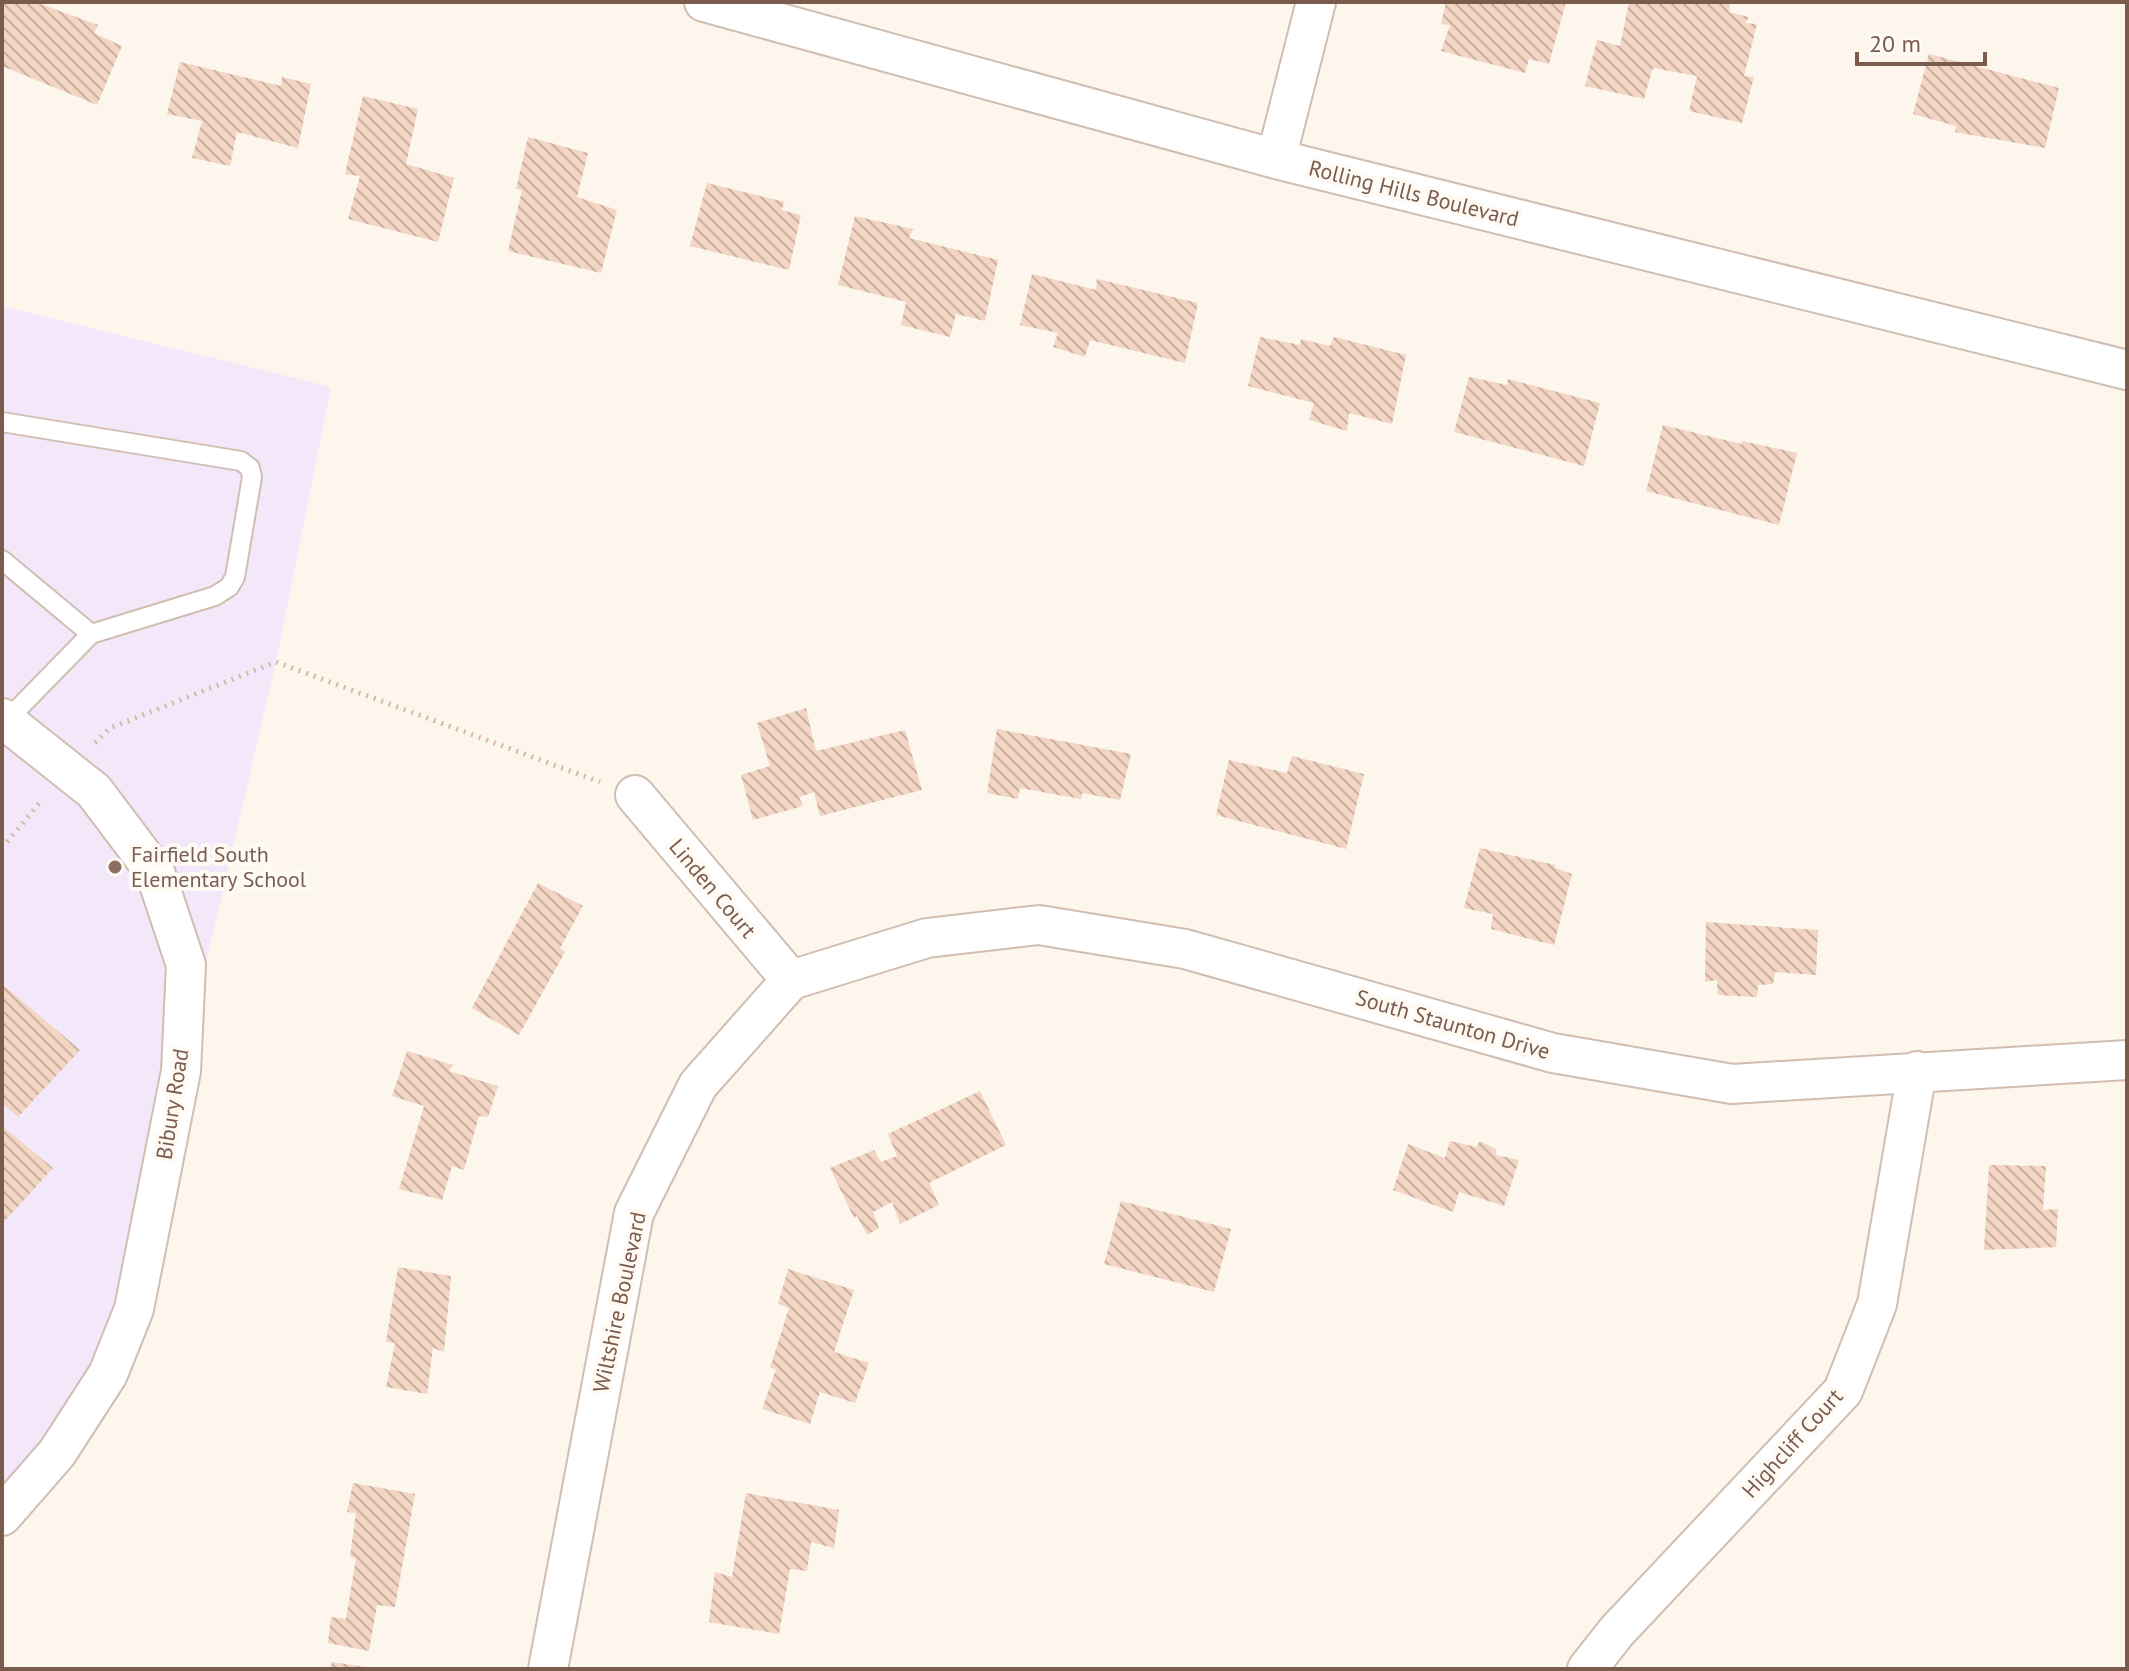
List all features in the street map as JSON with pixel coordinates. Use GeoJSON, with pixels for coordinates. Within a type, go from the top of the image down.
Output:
{"type":"FeatureCollection","features":[{"type":"Feature","properties":{"kind":"street","name":"Rolling Hills Boulevard"},"geometry":{"type":"LineString","coordinates":[[704,2],[1276,159],[2127,370]]}},
{"type":"Feature","properties":{"kind":"street"},"geometry":{"type":"LineString","coordinates":[[1276,159],[1316,2]]}},
{"type":"Feature","properties":{"kind":"street","name":"Bibury Road"},"geometry":{"type":"LineString","coordinates":[[2,1516],[57,1453],[108,1374],[134,1309],[181,1071],[186,965],[155,872],[94,791],[4,719]]}},
{"type":"Feature","properties":{"kind":"street","name":"Linden Court"},"geometry":{"type":"LineString","coordinates":[[635,795],[791,980]]}},
{"type":"Feature","properties":{"kind":"street","name":"South Staunton Drive"},"geometry":{"type":"LineString","coordinates":[[791,980],[927,938],[1039,925],[1185,949],[1553,1053],[1732,1084],[2127,1060]]}},
{"type":"Feature","properties":{"kind":"street","name":"Wiltshire Boulevard"},"geometry":{"type":"LineString","coordinates":[[548,1669],[634,1213],[698,1085],[791,980]]}},
{"type":"Feature","properties":{"kind":"street","name":"Highcliff Court"},"geometry":{"type":"LineString","coordinates":[[1587,1669],[1617,1631],[1843,1391],[1877,1304],[1917,1071]]}},
{"type":"Feature","properties":{"kind":"lane"},"geometry":{"type":"LineString","coordinates":[[2,422],[241,461],[250,468],[252,490],[235,577],[229,587],[215,596],[91,634],[4,719]]}},
{"type":"Feature","properties":{"kind":"lane"},"geometry":{"type":"LineString","coordinates":[[2,560],[91,634]]}},
{"type":"Feature","properties":{"kind":"path"},"geometry":{"type":"LineString","coordinates":[[7,842],[67,769],[110,728],[276,662],[635,795]]}},
{"type":"Feature","properties":{"kind":"shaded area","name":"Fairfield South Elementary School"},"geometry":{"type":"Polygon","coordinates":[[[2,306],[331,387],[276,662],[181,1071],[134,1309],[2,1516],[2,306]]]}},
{"type":"Feature","properties":{"kind":"building"},"geometry":{"type":"Polygon","coordinates":[[[2,2],[35,2],[98,25],[94,33],[122,46],[97,105],[2,66],[2,2]]]}},
{"type":"Feature","properties":{"kind":"building"},"geometry":{"type":"Polygon","coordinates":[[[1446,2],[1566,2],[1549,64],[1529,59],[1525,73],[1441,51],[1450,25],[1441,24],[1446,2]]]}},
{"type":"Feature","properties":{"kind":"building"},"geometry":{"type":"Polygon","coordinates":[[[1629,2],[1730,2],[1729,12],[1749,17],[1745,23],[1757,24],[1744,76],[1754,77],[1742,123],[1689,111],[1697,76],[1653,68],[1644,99],[1585,86],[1597,40],[1620,46],[1629,2]]]}},
{"type":"Feature","properties":{"kind":"building"},"geometry":{"type":"Polygon","coordinates":[[[1929,54],[2059,88],[2045,148],[1955,132],[1956,126],[1913,114],[1929,54]]]}},
{"type":"Feature","properties":{"kind":"building"},"geometry":{"type":"Polygon","coordinates":[[[180,62],[281,86],[282,77],[311,84],[298,148],[237,132],[230,166],[192,158],[202,121],[167,114],[180,62]]]}},
{"type":"Feature","properties":{"kind":"building"},"geometry":{"type":"Polygon","coordinates":[[[363,96],[418,109],[406,164],[454,178],[438,242],[348,219],[360,176],[345,174],[363,96]]]}},
{"type":"Feature","properties":{"kind":"building"},"geometry":{"type":"Polygon","coordinates":[[[528,137],[588,153],[577,197],[617,210],[601,273],[508,251],[522,190],[516,189],[528,137]]]}},
{"type":"Feature","properties":{"kind":"building"},"geometry":{"type":"Polygon","coordinates":[[[707,183],[785,202],[781,210],[801,215],[789,270],[690,246],[707,183]]]}},
{"type":"Feature","properties":{"kind":"building"},"geometry":{"type":"Polygon","coordinates":[[[855,216],[913,229],[909,238],[998,260],[985,321],[956,314],[950,337],[901,325],[906,302],[838,285],[855,216]]]}},
{"type":"Feature","properties":{"kind":"building"},"geometry":{"type":"Polygon","coordinates":[[[1032,274],[1096,290],[1097,279],[1198,303],[1185,363],[1090,340],[1085,357],[1053,347],[1058,333],[1020,325],[1032,274]]]}},
{"type":"Feature","properties":{"kind":"building"},"geometry":{"type":"Polygon","coordinates":[[[1260,337],[1300,345],[1301,339],[1330,346],[1334,337],[1406,355],[1392,424],[1349,413],[1347,431],[1309,420],[1314,403],[1248,386],[1260,337]]]}},
{"type":"Feature","properties":{"kind":"building"},"geometry":{"type":"Polygon","coordinates":[[[1469,377],[1507,385],[1508,379],[1600,403],[1584,466],[1454,432],[1469,377]]]}},
{"type":"Feature","properties":{"kind":"building"},"geometry":{"type":"Polygon","coordinates":[[[1663,425],[1741,444],[1742,441],[1797,453],[1779,525],[1646,491],[1663,425]]]}},
{"type":"Feature","properties":{"kind":"building"},"geometry":{"type":"Polygon","coordinates":[[[806,708],[816,751],[905,730],[922,790],[820,816],[814,792],[799,797],[803,806],[753,820],[741,775],[770,766],[757,723],[806,708]]]}},
{"type":"Feature","properties":{"kind":"building"},"geometry":{"type":"Polygon","coordinates":[[[997,729],[1131,754],[1120,800],[1082,793],[1081,799],[1020,788],[1018,799],[987,793],[997,729]]]}},
{"type":"Feature","properties":{"kind":"building"},"geometry":{"type":"Polygon","coordinates":[[[1292,756],[1364,774],[1346,849],[1216,815],[1229,760],[1287,773],[1292,756]]]}},
{"type":"Feature","properties":{"kind":"building"},"geometry":{"type":"Polygon","coordinates":[[[1480,848],[1555,865],[1555,868],[1572,874],[1554,945],[1491,929],[1493,914],[1464,908],[1480,848]]]}},
{"type":"Feature","properties":{"kind":"building"},"geometry":{"type":"Polygon","coordinates":[[[538,883],[583,906],[560,948],[565,952],[519,1035],[472,1008],[538,883]]]}},
{"type":"Feature","properties":{"kind":"building"},"geometry":{"type":"Polygon","coordinates":[[[1706,922],[1818,930],[1816,975],[1775,972],[1773,984],[1758,985],[1757,997],[1718,995],[1717,980],[1705,982],[1706,922]]]}},
{"type":"Feature","properties":{"kind":"building"},"geometry":{"type":"Polygon","coordinates":[[[2,984],[80,1050],[18,1117],[2,1103],[2,984]]]}},
{"type":"Feature","properties":{"kind":"building"},"geometry":{"type":"Polygon","coordinates":[[[407,1051],[453,1065],[449,1071],[498,1086],[488,1117],[479,1116],[464,1170],[452,1166],[442,1200],[399,1189],[424,1106],[392,1096],[407,1051]]]}},
{"type":"Feature","properties":{"kind":"building"},"geometry":{"type":"Polygon","coordinates":[[[980,1091],[1006,1145],[929,1183],[939,1205],[900,1224],[892,1202],[873,1212],[879,1228],[867,1235],[857,1216],[854,1218],[830,1168],[874,1150],[881,1162],[897,1156],[888,1134],[980,1091]]]}},
{"type":"Feature","properties":{"kind":"building"},"geometry":{"type":"Polygon","coordinates":[[[2,1126],[53,1168],[2,1224],[2,1126]]]}},
{"type":"Feature","properties":{"kind":"building"},"geometry":{"type":"Polygon","coordinates":[[[1450,1141],[1476,1147],[1480,1141],[1496,1149],[1496,1155],[1519,1160],[1504,1206],[1459,1192],[1453,1212],[1393,1190],[1408,1144],[1445,1158],[1450,1141]]]}},
{"type":"Feature","properties":{"kind":"building"},"geometry":{"type":"Polygon","coordinates":[[[1989,1165],[2046,1166],[2043,1210],[2058,1209],[2056,1247],[1984,1250],[1989,1165]]]}},
{"type":"Feature","properties":{"kind":"building"},"geometry":{"type":"Polygon","coordinates":[[[1121,1201],[1231,1229],[1214,1292],[1104,1264],[1121,1201]]]}},
{"type":"Feature","properties":{"kind":"building"},"geometry":{"type":"Polygon","coordinates":[[[398,1267],[451,1276],[444,1352],[433,1348],[427,1394],[386,1387],[395,1343],[386,1342],[398,1267]]]}},
{"type":"Feature","properties":{"kind":"building"},"geometry":{"type":"Polygon","coordinates":[[[788,1269],[854,1290],[834,1352],[869,1363],[855,1403],[820,1392],[810,1424],[762,1409],[776,1369],[770,1368],[789,1308],[778,1304],[788,1269]]]}},
{"type":"Feature","properties":{"kind":"building"},"geometry":{"type":"Polygon","coordinates":[[[353,1483],[415,1494],[395,1607],[377,1605],[369,1651],[328,1643],[331,1617],[346,1619],[356,1558],[350,1557],[356,1513],[347,1512],[353,1483]]]}},
{"type":"Feature","properties":{"kind":"building"},"geometry":{"type":"Polygon","coordinates":[[[746,1493],[839,1510],[834,1548],[811,1542],[807,1571],[790,1569],[779,1634],[709,1622],[715,1572],[732,1577],[746,1493]]]}},
{"type":"Feature","properties":{"kind":"building"},"geometry":{"type":"Polygon","coordinates":[[[332,1662],[365,1667],[365,1669],[330,1669],[332,1662]]]}},
{"type":"Feature","properties":{"kind":"place","name":"Fairfield South Elementary School"},"geometry":{"type":"Point","coordinates":[115,867]}}]}
